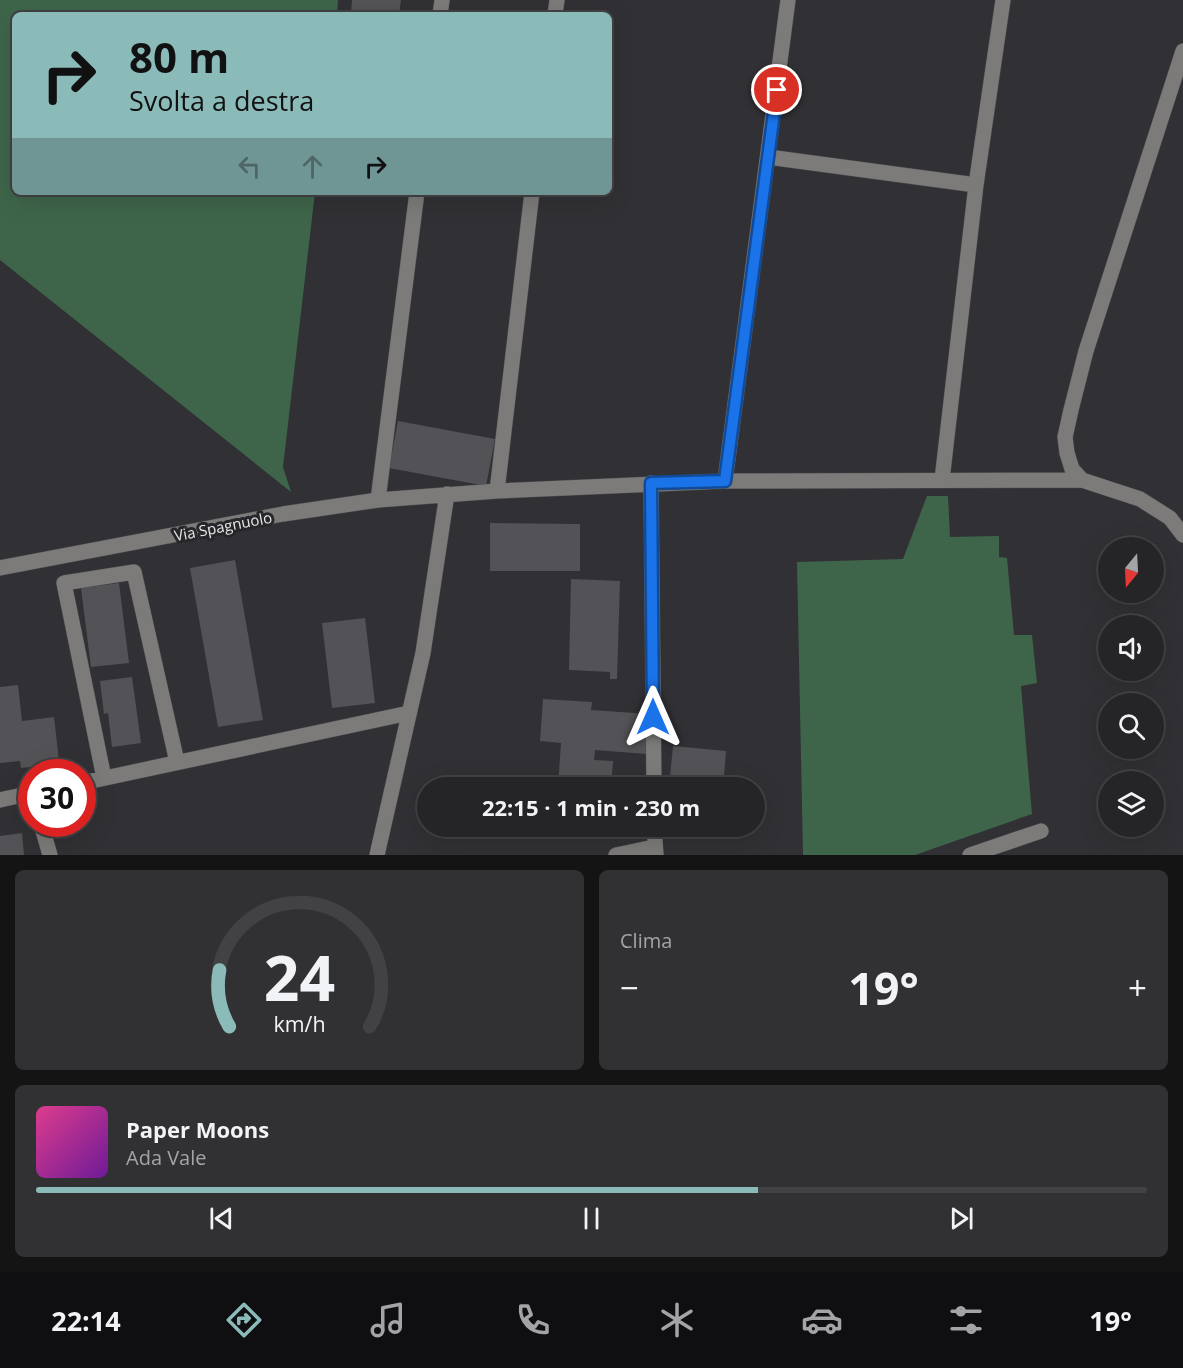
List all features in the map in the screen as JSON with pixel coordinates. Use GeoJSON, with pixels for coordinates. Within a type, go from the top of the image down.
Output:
{"type":"FeatureCollection","features":[{"type":"Feature","properties":{"kind":"street"},"geometry":{"type":"LineString","coordinates":[[725,481],[788,0]]}},
{"type":"Feature","properties":{"kind":"street"},"geometry":{"type":"LineString","coordinates":[[942,480],[976,185],[1003,0]]}},
{"type":"Feature","properties":{"kind":"street"},"geometry":{"type":"LineString","coordinates":[[1082,480],[1072,469],[1067,453],[1065,437],[1071,410],[1086,351],[1183,51]]}},
{"type":"Feature","properties":{"kind":"street"},"geometry":{"type":"LineString","coordinates":[[768,157],[976,185]]}},
{"type":"Feature","properties":{"kind":"street"},"geometry":{"type":"LineString","coordinates":[[378,500],[417,195]]}},
{"type":"Feature","properties":{"kind":"street"},"geometry":{"type":"LineString","coordinates":[[497,491],[532,195]]}},
{"type":"Feature","properties":{"kind":"street","name":"Via Spagnuolo"},"geometry":{"type":"LineString","coordinates":[[0,568],[283,514],[378,500],[651,483],[1082,480],[1140,499],[1170,518],[1183,535]]}},
{"type":"Feature","properties":{"kind":"street"},"geometry":{"type":"LineString","coordinates":[[651,483],[654,777]]}},
{"type":"Feature","properties":{"kind":"street"},"geometry":{"type":"LineString","coordinates":[[377,855],[423,653],[447,494]]}},
{"type":"Feature","properties":{"kind":"street"},"geometry":{"type":"LineString","coordinates":[[104,778],[64,583],[134,572],[177,762]]}},
{"type":"Feature","properties":{"kind":"street"},"geometry":{"type":"LineString","coordinates":[[96,780],[409,713]]}},
{"type":"Feature","properties":{"kind":"street"},"geometry":{"type":"LineString","coordinates":[[0,800],[18,796]]}},
{"type":"Feature","properties":{"kind":"street"},"geometry":{"type":"LineString","coordinates":[[970,855],[1041,831]]}},
{"type":"Feature","properties":{"kind":"street"},"geometry":{"type":"LineString","coordinates":[[45,837],[50,855]]}},
{"type":"Feature","properties":{"kind":"street"},"geometry":{"type":"LineString","coordinates":[[616,855],[655,851]]}},
{"type":"Feature","properties":{"kind":"green space"},"geometry":{"type":"Polygon","coordinates":[[[0,0],[338,0],[337,12],[12,12],[12,195],[315,195],[283,467],[291,492],[0,260],[0,0]]]}},
{"type":"Feature","properties":{"kind":"green space"},"geometry":{"type":"Polygon","coordinates":[[[927,496],[948,496],[950,537],[999,536],[999,557],[1007,558],[1014,635],[1032,635],[1037,683],[1021,686],[1032,814],[915,855],[803,855],[797,562],[903,559],[927,496]]]}},
{"type":"Feature","properties":{"kind":"building"},"geometry":{"type":"Polygon","coordinates":[[[352,0],[401,0],[399,12],[351,12],[352,0]]]}},
{"type":"Feature","properties":{"kind":"building"},"geometry":{"type":"Polygon","coordinates":[[[398,421],[495,439],[486,486],[389,468],[398,421]]]}},
{"type":"Feature","properties":{"kind":"building"},"geometry":{"type":"Polygon","coordinates":[[[490,523],[580,524],[580,571],[490,571],[490,523]]]}},
{"type":"Feature","properties":{"kind":"building"},"geometry":{"type":"Polygon","coordinates":[[[235,560],[263,720],[218,727],[190,568],[235,560]]]}},
{"type":"Feature","properties":{"kind":"building"},"geometry":{"type":"Polygon","coordinates":[[[571,579],[620,581],[617,679],[610,679],[610,672],[569,670],[571,579]]]}},
{"type":"Feature","properties":{"kind":"building"},"geometry":{"type":"Polygon","coordinates":[[[119,583],[129,663],[91,667],[81,588],[119,583]]]}},
{"type":"Feature","properties":{"kind":"building"},"geometry":{"type":"Polygon","coordinates":[[[365,618],[375,703],[332,708],[322,623],[365,618]]]}},
{"type":"Feature","properties":{"kind":"building"},"geometry":{"type":"Polygon","coordinates":[[[132,677],[141,743],[112,747],[108,713],[104,714],[100,681],[132,677]]]}},
{"type":"Feature","properties":{"kind":"building"},"geometry":{"type":"Polygon","coordinates":[[[18,685],[22,721],[54,717],[59,759],[18,759],[18,761],[0,763],[0,687],[18,685]]]}},
{"type":"Feature","properties":{"kind":"building"},"geometry":{"type":"Polygon","coordinates":[[[543,699],[592,702],[591,710],[649,714],[646,754],[595,750],[594,760],[613,761],[612,777],[559,777],[561,743],[540,741],[543,699]]]}},
{"type":"Feature","properties":{"kind":"building"},"geometry":{"type":"Polygon","coordinates":[[[673,746],[726,751],[724,777],[670,777],[673,746]]]}},
{"type":"Feature","properties":{"kind":"building"},"geometry":{"type":"Polygon","coordinates":[[[18,834],[18,837],[22,837],[24,855],[0,855],[0,836],[18,834]]]}},
{"type":"Feature","properties":{"kind":"route"},"geometry":{"type":"LineString","coordinates":[[653,717],[651,483],[725,481],[777,90]]}}]}
